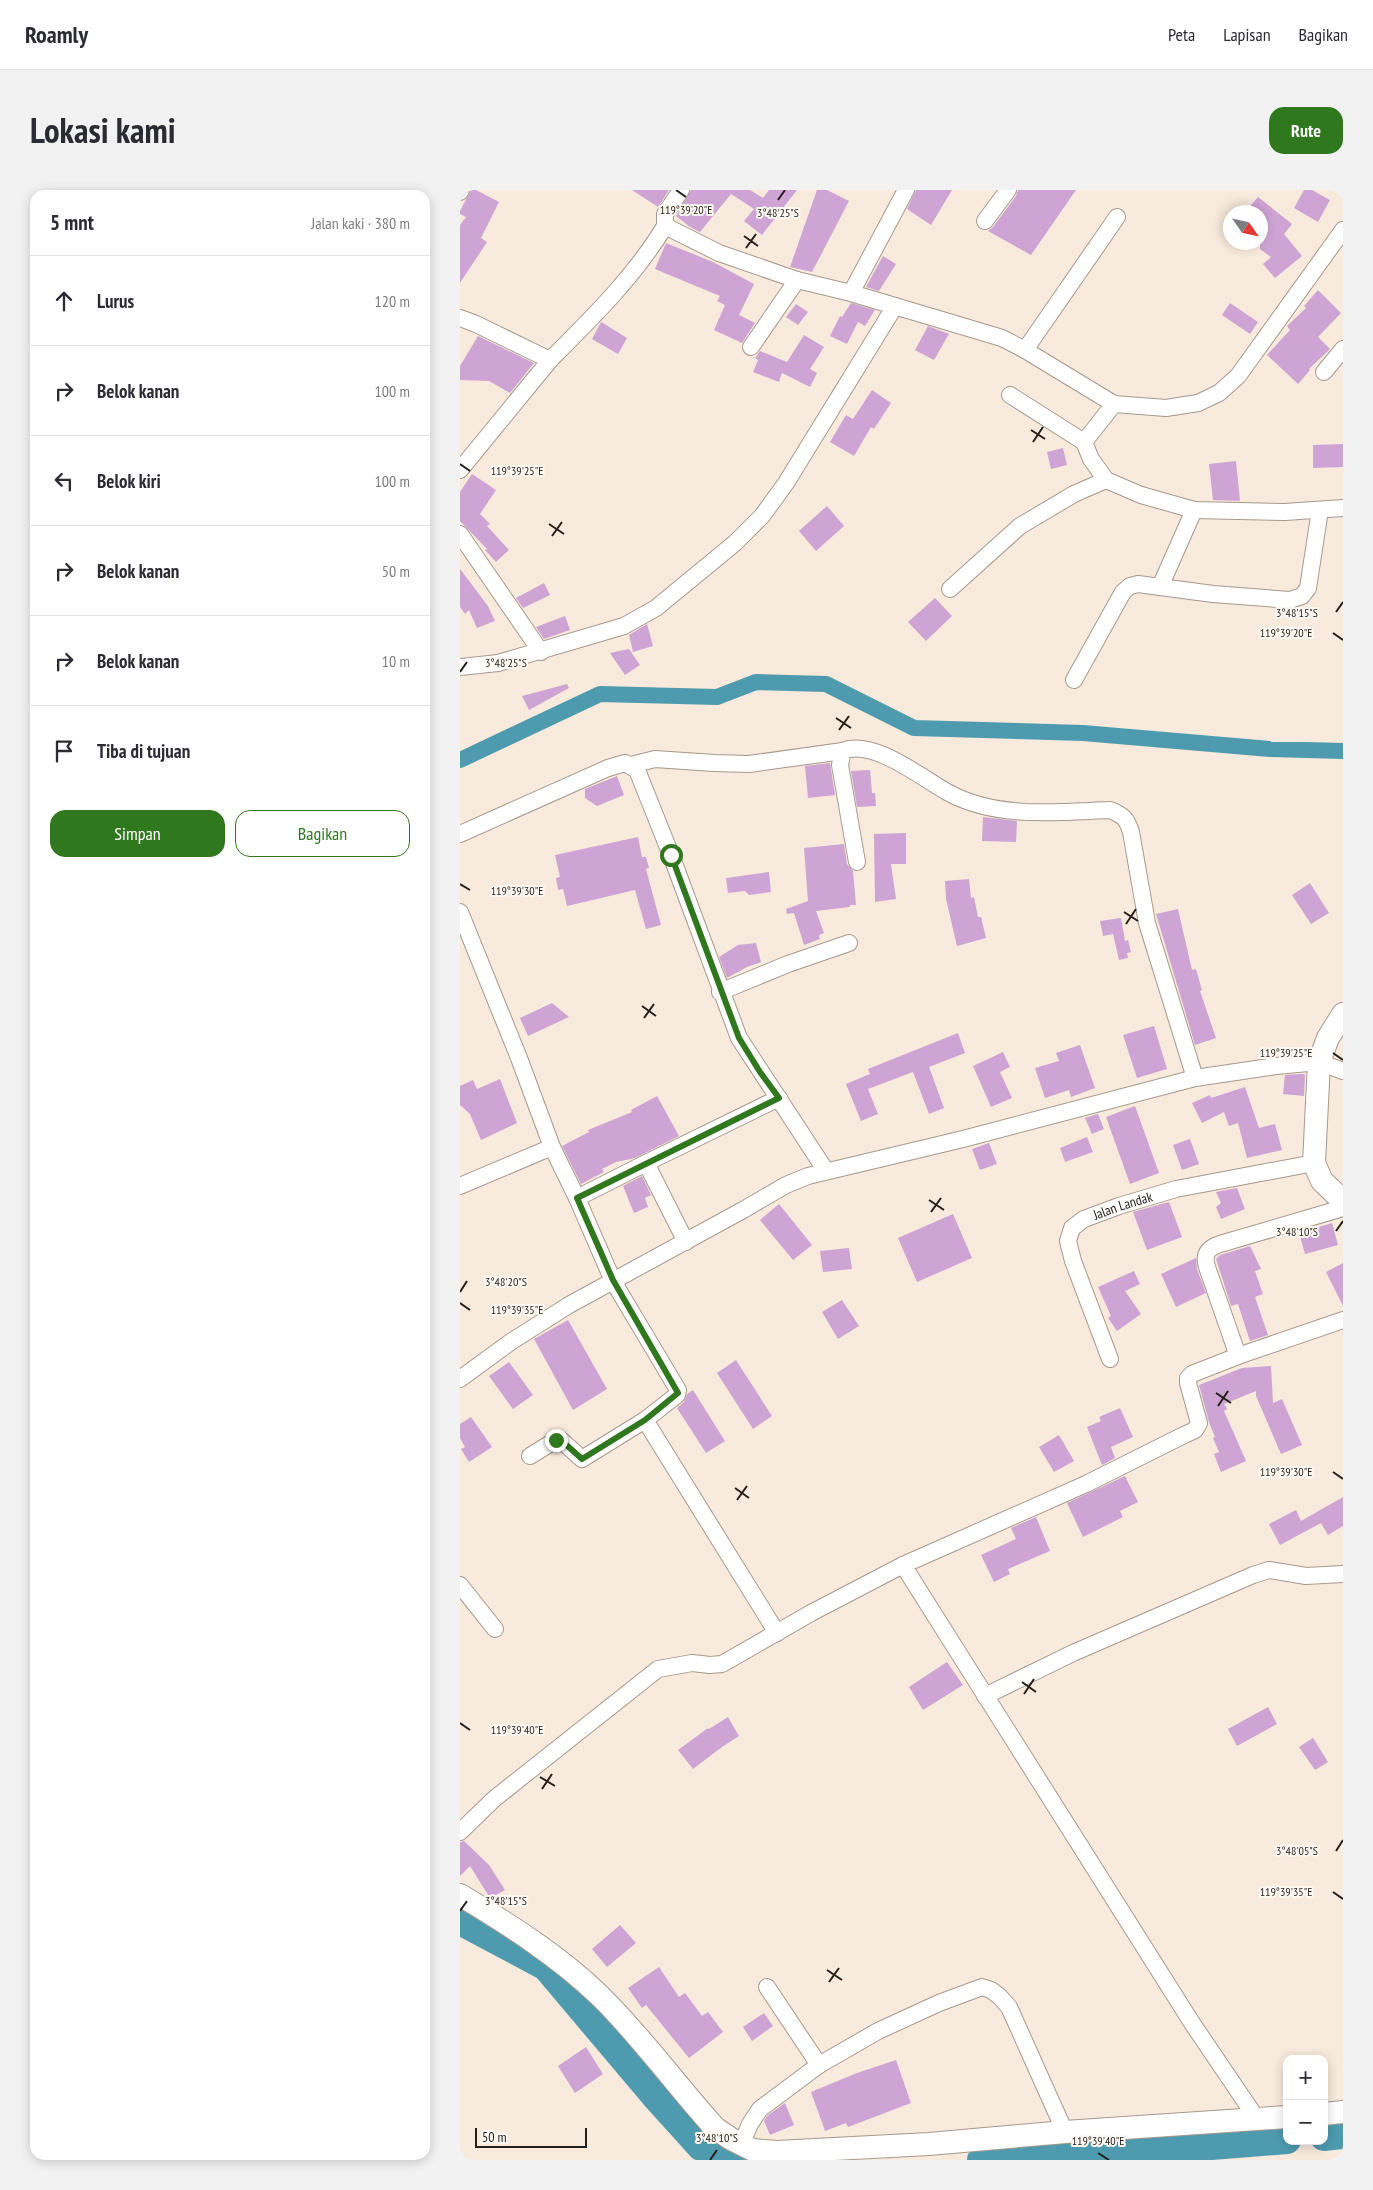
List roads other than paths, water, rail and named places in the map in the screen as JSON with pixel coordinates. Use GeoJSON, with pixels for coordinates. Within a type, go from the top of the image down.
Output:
{"type":"FeatureCollection","features":[{"type":"Feature","properties":{"kind":"street"},"geometry":{"type":"LineString","coordinates":[[460,470],[550,360],[609,298],[645,255],[665,226],[665,214],[681,190]]}},
{"type":"Feature","properties":{"kind":"street"},"geometry":{"type":"LineString","coordinates":[[851,293],[906,190]]}},
{"type":"Feature","properties":{"kind":"street"},"geometry":{"type":"LineString","coordinates":[[986,221],[1008,190]]}},
{"type":"Feature","properties":{"kind":"street"},"geometry":{"type":"LineString","coordinates":[[1025,350],[1117,217]]}},
{"type":"Feature","properties":{"kind":"street"},"geometry":{"type":"LineString","coordinates":[[665,226],[719,252],[797,280],[851,293],[1002,338],[1114,404],[1166,408],[1198,403],[1219,393],[1238,376],[1343,230]]}},
{"type":"Feature","properties":{"kind":"street"},"geometry":{"type":"LineString","coordinates":[[751,347],[797,280]]}},
{"type":"Feature","properties":{"kind":"street"},"geometry":{"type":"LineString","coordinates":[[460,667],[498,664],[624,626],[656,608],[735,543],[762,516],[786,484],[895,306]]}},
{"type":"Feature","properties":{"kind":"street"},"geometry":{"type":"LineString","coordinates":[[460,318],[550,360]]}},
{"type":"Feature","properties":{"kind":"street"},"geometry":{"type":"LineString","coordinates":[[1324,372],[1343,349]]}},
{"type":"Feature","properties":{"kind":"street"},"geometry":{"type":"LineString","coordinates":[[1010,395],[1084,442],[1091,459],[1106,480],[1141,495],[1194,510],[1285,512],[1343,508]]}},
{"type":"Feature","properties":{"kind":"street"},"geometry":{"type":"LineString","coordinates":[[1084,442],[1114,404]]}},
{"type":"Feature","properties":{"kind":"street"},"geometry":{"type":"LineString","coordinates":[[950,590],[1020,526],[1074,494],[1106,480]]}},
{"type":"Feature","properties":{"kind":"street"},"geometry":{"type":"LineString","coordinates":[[1160,587],[1194,510]]}},
{"type":"Feature","properties":{"kind":"street"},"geometry":{"type":"LineString","coordinates":[[1074,680],[1123,592],[1130,586],[1138,584],[1213,594],[1290,600],[1302,596],[1308,588],[1320,510]]}},
{"type":"Feature","properties":{"kind":"street"},"geometry":{"type":"LineString","coordinates":[[460,534],[540,652]]}},
{"type":"Feature","properties":{"kind":"street"},"geometry":{"type":"LineString","coordinates":[[631,765],[656,759],[749,764],[848,749],[865,749],[887,757],[950,794],[987,807],[1010,811],[1110,810],[1121,814],[1127,821],[1130,832],[1147,922],[1195,1078]]}},
{"type":"Feature","properties":{"kind":"street"},"geometry":{"type":"LineString","coordinates":[[842,751],[840,765],[857,862]]}},
{"type":"Feature","properties":{"kind":"street"},"geometry":{"type":"LineString","coordinates":[[460,834],[608,768],[625,763],[631,765],[642,782],[671,855],[720,992],[739,1038],[826,1171]]}},
{"type":"Feature","properties":{"kind":"street"},"geometry":{"type":"LineString","coordinates":[[460,912],[516,1050],[552,1147],[613,1280],[678,1390],[677,1395],[645,1420],[582,1459],[562,1441],[556,1440],[530,1456]]}},
{"type":"Feature","properties":{"kind":"street"},"geometry":{"type":"LineString","coordinates":[[720,992],[788,964],[849,943]]}},
{"type":"Feature","properties":{"kind":"street"},"geometry":{"type":"LineString","coordinates":[[1343,1014],[1328,1038],[1319,1062],[1314,1163],[1322,1182],[1343,1201]]}},
{"type":"Feature","properties":{"kind":"street"},"geometry":{"type":"LineString","coordinates":[[460,1380],[512,1341],[569,1305],[786,1185],[826,1171],[953,1141],[1195,1078],[1276,1066],[1319,1062],[1343,1071]]}},
{"type":"Feature","properties":{"kind":"street"},"geometry":{"type":"LineString","coordinates":[[577,1198],[779,1098]]}},
{"type":"Feature","properties":{"kind":"street"},"geometry":{"type":"LineString","coordinates":[[460,1185],[552,1147]]}},
{"type":"Feature","properties":{"kind":"street"},"geometry":{"type":"LineString","coordinates":[[646,1163],[686,1242]]}},
{"type":"Feature","properties":{"kind":"street","name":"Jalan Landak"},"geometry":{"type":"LineString","coordinates":[[1110,1359],[1073,1261],[1068,1241],[1072,1228],[1093,1215],[1176,1189],[1314,1163]]}},
{"type":"Feature","properties":{"kind":"street"},"geometry":{"type":"LineString","coordinates":[[1238,1356],[1207,1267],[1205,1260],[1206,1252],[1211,1247],[1220,1244],[1343,1208]]}},
{"type":"Feature","properties":{"kind":"street"},"geometry":{"type":"LineString","coordinates":[[460,1832],[494,1799],[658,1669],[692,1663],[722,1664],[903,1565],[1086,1484],[1195,1430],[1199,1423],[1188,1378],[1192,1374],[1343,1320]]}},
{"type":"Feature","properties":{"kind":"street"},"geometry":{"type":"LineString","coordinates":[[645,1420],[777,1633]]}},
{"type":"Feature","properties":{"kind":"street"},"geometry":{"type":"LineString","coordinates":[[903,1565],[1075,1834],[1192,2023],[1253,2113]]}},
{"type":"Feature","properties":{"kind":"street"},"geometry":{"type":"LineString","coordinates":[[985,1696],[1073,1653],[1253,1575],[1269,1570],[1306,1576],[1343,1574]]}},
{"type":"Feature","properties":{"kind":"street"},"geometry":{"type":"LineString","coordinates":[[460,1585],[494,1629]]}},
{"type":"Feature","properties":{"kind":"street"},"geometry":{"type":"LineString","coordinates":[[460,1895],[531,1941],[568,1968],[600,1996],[716,2128],[741,2145],[764,2152],[798,2152],[929,2144],[1061,2123],[1253,2113],[1283,2117]]}},
{"type":"Feature","properties":{"kind":"street"},"geometry":{"type":"LineString","coordinates":[[767,1986],[819,2065]]}},
{"type":"Feature","properties":{"kind":"street"},"geometry":{"type":"LineString","coordinates":[[741,2145],[750,2124],[760,2108],[819,2065],[878,2031],[982,1987],[991,1990],[1009,2007],[1061,2123]]}},
{"type":"Feature","properties":{"kind":"street"},"geometry":{"type":"LineString","coordinates":[[1328,2114],[1343,2112]]}},
{"type":"Feature","properties":{"kind":"waterway"},"geometry":{"type":"LineString","coordinates":[[460,760],[600,694],[717,697],[756,682],[826,684],[914,728],[1083,733],[1270,749],[1343,751]]}},
{"type":"Feature","properties":{"kind":"waterway"},"geometry":{"type":"LineString","coordinates":[[460,1921],[546,1967],[654,2095],[701,2147],[736,2160]]}},
{"type":"Feature","properties":{"kind":"waterway"},"geometry":{"type":"LineString","coordinates":[[1328,2137],[1343,2135]]}},
{"type":"Feature","properties":{"kind":"waterway"},"geometry":{"type":"LineString","coordinates":[[981,2160],[1174,2149],[1283,2140]]}}]}
